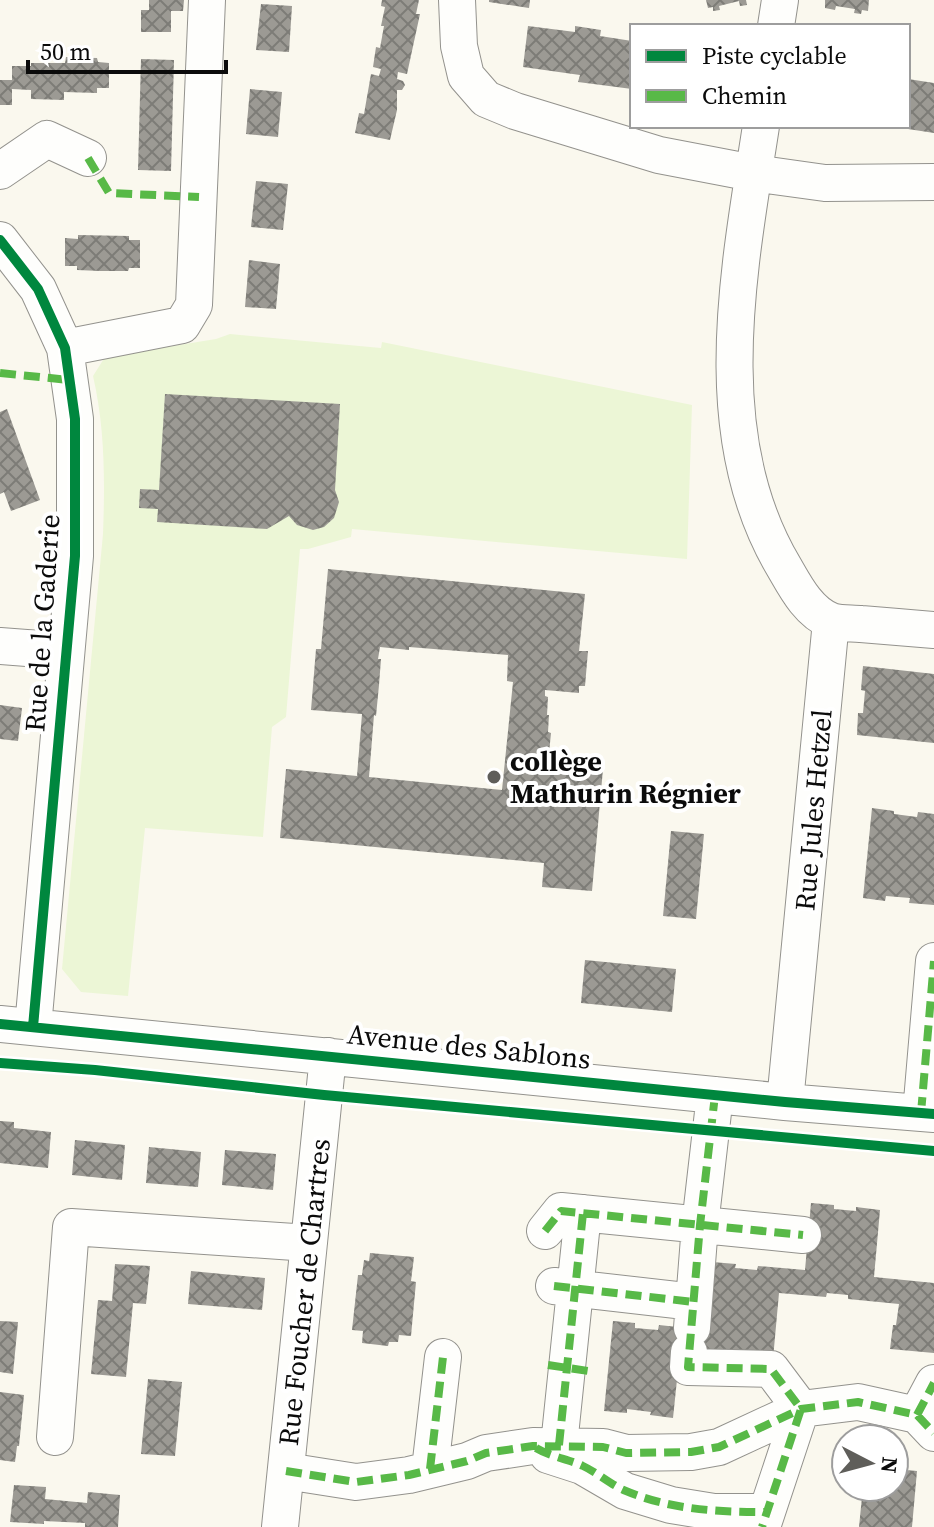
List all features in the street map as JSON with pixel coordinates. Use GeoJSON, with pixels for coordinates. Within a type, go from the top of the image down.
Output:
{"type":"FeatureCollection","features":[{"type":"Feature","properties":{"kind":"street"},"geometry":{"type":"LineString","coordinates":[[65,348],[182,325],[194,305],[207,0]]}},
{"type":"Feature","properties":{"kind":"street"},"geometry":{"type":"LineString","coordinates":[[457,0],[459,46],[466,76],[486,99],[515,111],[659,155],[753,173],[825,183],[934,182]]}},
{"type":"Feature","properties":{"kind":"street"},"geometry":{"type":"LineString","coordinates":[[776,24],[780,0]]}},
{"type":"Feature","properties":{"kind":"street"},"geometry":{"type":"LineString","coordinates":[[761,128],[738,293],[734,366],[738,429],[750,487],[771,546],[812,609],[831,621],[934,630]]}},
{"type":"Feature","properties":{"kind":"street"},"geometry":{"type":"LineString","coordinates":[[0,171],[47,139],[88,158]]}},
{"type":"Feature","properties":{"kind":"street","name":"Rue de la Gaderie"},"geometry":{"type":"LineString","coordinates":[[0,240],[38,289],[65,348],[75,419],[75,556],[66,651],[16,1025]]}},
{"type":"Feature","properties":{"kind":"street","name":"Rue Jules Hetzel"},"geometry":{"type":"LineString","coordinates":[[785,1102],[831,621]]}},
{"type":"Feature","properties":{"kind":"street"},"geometry":{"type":"LineString","coordinates":[[0,646],[66,651]]}},
{"type":"Feature","properties":{"kind":"street"},"geometry":{"type":"LineString","coordinates":[[928,1113],[929,960]]}},
{"type":"Feature","properties":{"kind":"street","name":"Avenue des Sablons"},"geometry":{"type":"LineString","coordinates":[[16,1025],[785,1102],[928,1113]]}},
{"type":"Feature","properties":{"kind":"street","name":"Rue Foucher de Chartres"},"geometry":{"type":"LineString","coordinates":[[280,1527],[328,1056]]}},
{"type":"Feature","properties":{"kind":"street"},"geometry":{"type":"LineString","coordinates":[[715,1095],[688,1367],[771,1369],[801,1409]]}},
{"type":"Feature","properties":{"kind":"street"},"geometry":{"type":"LineString","coordinates":[[545,1231],[561,1211],[803,1235]]}},
{"type":"Feature","properties":{"kind":"street"},"geometry":{"type":"LineString","coordinates":[[583,1213],[564,1287],[570,1368],[545,1454],[582,1466],[625,1491],[671,1505],[765,1520],[801,1409]]}},
{"type":"Feature","properties":{"kind":"street"},"geometry":{"type":"LineString","coordinates":[[55,1437],[71,1227],[309,1243]]}},
{"type":"Feature","properties":{"kind":"street"},"geometry":{"type":"LineString","coordinates":[[564,1287],[692,1327]]}},
{"type":"Feature","properties":{"kind":"street"},"geometry":{"type":"LineString","coordinates":[[430,1469],[443,1357]]}},
{"type":"Feature","properties":{"kind":"street"},"geometry":{"type":"LineString","coordinates":[[286,1471],[356,1482],[396,1478],[467,1461],[486,1453],[546,1446],[603,1447],[626,1453],[691,1452],[719,1447],[801,1409],[858,1402],[926,1424],[934,1383]]}},
{"type":"Feature","properties":{"kind":"green space"},"geometry":{"type":"Polygon","coordinates":[[[230,334],[381,348],[382,342],[692,405],[687,559],[352,529],[351,537],[300,549],[286,717],[272,727],[263,837],[145,828],[128,996],[81,992],[62,969],[103,534],[103,454],[93,376],[105,357],[230,334]]]}},
{"type":"Feature","properties":{"kind":"building"},"geometry":{"type":"Polygon","coordinates":[[[149,0],[184,0],[183,11],[171,11],[171,32],[141,32],[141,10],[149,10],[149,0]]]}},
{"type":"Feature","properties":{"kind":"building"},"geometry":{"type":"Polygon","coordinates":[[[382,0],[419,0],[416,14],[420,14],[407,74],[398,72],[397,79],[405,85],[402,90],[397,90],[397,110],[390,140],[355,133],[359,113],[364,114],[371,74],[379,76],[381,69],[373,67],[384,26],[381,26],[385,7],[381,6],[382,0]]]}},
{"type":"Feature","properties":{"kind":"building"},"geometry":{"type":"Polygon","coordinates":[[[489,0],[530,0],[529,8],[489,0]]]}},
{"type":"Feature","properties":{"kind":"building"},"geometry":{"type":"Polygon","coordinates":[[[706,0],[746,0],[747,5],[740,6],[739,1],[719,6],[720,10],[713,11],[713,7],[708,8],[706,0]]]}},
{"type":"Feature","properties":{"kind":"building"},"geometry":{"type":"Polygon","coordinates":[[[825,0],[869,0],[868,11],[862,10],[861,14],[854,13],[855,9],[825,8],[825,0]]]}},
{"type":"Feature","properties":{"kind":"building"},"geometry":{"type":"Polygon","coordinates":[[[261,4],[292,6],[289,52],[256,50],[261,4]]]}},
{"type":"Feature","properties":{"kind":"building"},"geometry":{"type":"Polygon","coordinates":[[[528,26],[575,32],[575,26],[601,30],[600,36],[630,41],[630,89],[578,82],[580,75],[523,67],[528,26]]]}},
{"type":"Feature","properties":{"kind":"building"},"geometry":{"type":"Polygon","coordinates":[[[66,57],[97,58],[98,62],[109,63],[109,88],[97,88],[97,93],[64,92],[64,100],[31,99],[31,90],[12,89],[12,105],[0,105],[0,80],[12,80],[12,66],[65,63],[66,57]]]}},
{"type":"Feature","properties":{"kind":"building"},"geometry":{"type":"Polygon","coordinates":[[[141,59],[174,60],[171,171],[138,170],[141,59]]]}},
{"type":"Feature","properties":{"kind":"building"},"geometry":{"type":"Polygon","coordinates":[[[910,79],[934,83],[934,133],[908,129],[910,79]]]}},
{"type":"Feature","properties":{"kind":"building"},"geometry":{"type":"Polygon","coordinates":[[[250,89],[282,92],[278,137],[246,134],[250,89]]]}},
{"type":"Feature","properties":{"kind":"building"},"geometry":{"type":"Polygon","coordinates":[[[256,181],[288,184],[283,230],[251,227],[256,181]]]}},
{"type":"Feature","properties":{"kind":"building"},"geometry":{"type":"Polygon","coordinates":[[[78,235],[129,236],[129,240],[140,240],[140,268],[100,271],[65,266],[65,238],[78,239],[78,235]]]}},
{"type":"Feature","properties":{"kind":"building"},"geometry":{"type":"Polygon","coordinates":[[[249,260],[280,264],[276,309],[245,307],[249,260]]]}},
{"type":"Feature","properties":{"kind":"building"},"geometry":{"type":"Polygon","coordinates":[[[165,394],[340,404],[335,490],[339,502],[334,518],[324,527],[313,530],[297,525],[289,516],[267,529],[157,522],[158,509],[139,508],[140,489],[159,490],[165,394]]]}},
{"type":"Feature","properties":{"kind":"building"},"geometry":{"type":"Polygon","coordinates":[[[7,409],[40,500],[11,511],[4,492],[0,494],[0,412],[7,409]]]}},
{"type":"Feature","properties":{"kind":"building"},"geometry":{"type":"Polygon","coordinates":[[[328,569],[585,594],[579,651],[588,651],[585,686],[579,686],[579,693],[545,690],[545,696],[548,697],[548,732],[551,733],[549,753],[604,758],[592,891],[542,887],[544,863],[280,838],[286,769],[357,776],[362,714],[311,710],[316,649],[321,649],[328,569]],[[380,647],[369,777],[502,790],[513,682],[507,681],[508,655],[409,647],[409,650],[380,647]]]}},
{"type":"Feature","properties":{"kind":"building"},"geometry":{"type":"Polygon","coordinates":[[[863,666],[934,674],[934,743],[857,735],[858,713],[863,713],[865,691],[861,690],[863,666]]]}},
{"type":"Feature","properties":{"kind":"building"},"geometry":{"type":"Polygon","coordinates":[[[0,705],[22,708],[18,741],[0,739],[0,705]]]}},
{"type":"Feature","properties":{"kind":"building"},"geometry":{"type":"Polygon","coordinates":[[[872,808],[917,817],[918,812],[934,814],[934,905],[909,903],[910,898],[886,896],[885,901],[863,898],[872,808]]]}},
{"type":"Feature","properties":{"kind":"building"},"geometry":{"type":"Polygon","coordinates":[[[671,831],[704,834],[696,919],[663,916],[671,831]]]}},
{"type":"Feature","properties":{"kind":"building"},"geometry":{"type":"Polygon","coordinates":[[[585,960],[676,969],[672,1012],[581,1003],[585,960]]]}},
{"type":"Feature","properties":{"kind":"building"},"geometry":{"type":"Polygon","coordinates":[[[0,1121],[14,1122],[14,1128],[51,1132],[48,1168],[0,1163],[0,1121]]]}},
{"type":"Feature","properties":{"kind":"building"},"geometry":{"type":"Polygon","coordinates":[[[75,1140],[125,1145],[122,1180],[72,1175],[75,1140]]]}},
{"type":"Feature","properties":{"kind":"building"},"geometry":{"type":"Polygon","coordinates":[[[149,1147],[201,1152],[198,1187],[146,1183],[149,1147]]]}},
{"type":"Feature","properties":{"kind":"building"},"geometry":{"type":"Polygon","coordinates":[[[225,1150],[276,1154],[273,1190],[222,1185],[225,1150]]]}},
{"type":"Feature","properties":{"kind":"building"},"geometry":{"type":"Polygon","coordinates":[[[811,1203],[834,1205],[834,1209],[856,1211],[856,1207],[880,1210],[874,1277],[934,1283],[934,1353],[890,1349],[899,1304],[848,1299],[848,1295],[827,1293],[826,1297],[779,1293],[773,1359],[680,1351],[673,1418],[627,1409],[627,1413],[604,1411],[613,1321],[635,1323],[635,1328],[658,1330],[659,1325],[705,1330],[712,1262],[757,1270],[758,1266],[805,1270],[811,1203]]]}},
{"type":"Feature","properties":{"kind":"building"},"geometry":{"type":"Polygon","coordinates":[[[370,1253],[414,1257],[411,1281],[416,1282],[411,1336],[399,1335],[398,1342],[389,1342],[388,1346],[362,1343],[363,1331],[352,1330],[358,1275],[362,1275],[364,1260],[369,1261],[370,1253]]]}},
{"type":"Feature","properties":{"kind":"building"},"geometry":{"type":"Polygon","coordinates":[[[115,1264],[150,1266],[146,1304],[133,1303],[126,1377],[91,1374],[98,1300],[112,1301],[115,1264]]]}},
{"type":"Feature","properties":{"kind":"building"},"geometry":{"type":"Polygon","coordinates":[[[191,1271],[265,1278],[262,1310],[188,1304],[191,1271]]]}},
{"type":"Feature","properties":{"kind":"building"},"geometry":{"type":"Polygon","coordinates":[[[0,1321],[18,1322],[13,1374],[0,1372],[0,1321]]]}},
{"type":"Feature","properties":{"kind":"building"},"geometry":{"type":"Polygon","coordinates":[[[148,1379],[182,1382],[175,1456],[141,1454],[148,1379]]]}},
{"type":"Feature","properties":{"kind":"building"},"geometry":{"type":"Polygon","coordinates":[[[0,1392],[24,1395],[15,1462],[0,1460],[0,1392]]]}},
{"type":"Feature","properties":{"kind":"building"},"geometry":{"type":"Polygon","coordinates":[[[910,1470],[917,1471],[912,1527],[859,1527],[861,1503],[910,1503],[910,1470]]]}},
{"type":"Feature","properties":{"kind":"building"},"geometry":{"type":"Polygon","coordinates":[[[14,1485],[46,1487],[45,1499],[87,1503],[88,1492],[120,1495],[118,1527],[85,1527],[85,1523],[44,1521],[44,1524],[10,1522],[14,1485]]]}},
{"type":"Feature","properties":{"kind":"marked path"},"geometry":{"type":"LineString","coordinates":[[88,158],[109,193],[199,197]]}},
{"type":"Feature","properties":{"kind":"marked path"},"geometry":{"type":"LineString","coordinates":[[0,373],[69,380]]}},
{"type":"Feature","properties":{"kind":"marked path"},"geometry":{"type":"LineString","coordinates":[[921,1113],[934,961]]}},
{"type":"Feature","properties":{"kind":"marked path"},"geometry":{"type":"LineString","coordinates":[[715,1095],[688,1367],[771,1369],[801,1409],[762,1527]]}},
{"type":"Feature","properties":{"kind":"marked path"},"geometry":{"type":"LineString","coordinates":[[545,1231],[561,1211],[803,1235]]}},
{"type":"Feature","properties":{"kind":"marked path"},"geometry":{"type":"LineString","coordinates":[[559,1445],[583,1213]]}},
{"type":"Feature","properties":{"kind":"marked path"},"geometry":{"type":"LineString","coordinates":[[554,1286],[694,1302]]}},
{"type":"Feature","properties":{"kind":"marked path"},"geometry":{"type":"LineString","coordinates":[[430,1469],[443,1357]]}},
{"type":"Feature","properties":{"kind":"marked path"},"geometry":{"type":"LineString","coordinates":[[548,1365],[595,1372]]}},
{"type":"Feature","properties":{"kind":"marked path"},"geometry":{"type":"LineString","coordinates":[[917,1415],[934,1383]]}},
{"type":"Feature","properties":{"kind":"marked path"},"geometry":{"type":"LineString","coordinates":[[286,1471],[356,1482],[409,1475],[467,1461],[486,1453],[533,1446],[603,1447],[626,1453],[691,1452],[719,1447],[801,1409],[858,1402],[917,1415],[934,1433]]}},
{"type":"Feature","properties":{"kind":"marked path"},"geometry":{"type":"LineString","coordinates":[[536,1448],[583,1466],[626,1491],[660,1502],[713,1510],[767,1512]]}},
{"type":"Feature","properties":{"kind":"cycle path"},"geometry":{"type":"LineString","coordinates":[[0,240],[38,289],[65,348],[75,419],[75,556],[33,1027]]}},
{"type":"Feature","properties":{"kind":"cycle path"},"geometry":{"type":"LineString","coordinates":[[0,1024],[934,1114]]}},
{"type":"Feature","properties":{"kind":"cycle path"},"geometry":{"type":"LineString","coordinates":[[0,1063],[934,1151]]}},
{"type":"Feature","properties":{"kind":"place","name":"collège Mathurin Régnier"},"geometry":{"type":"Point","coordinates":[494,777]}}]}
